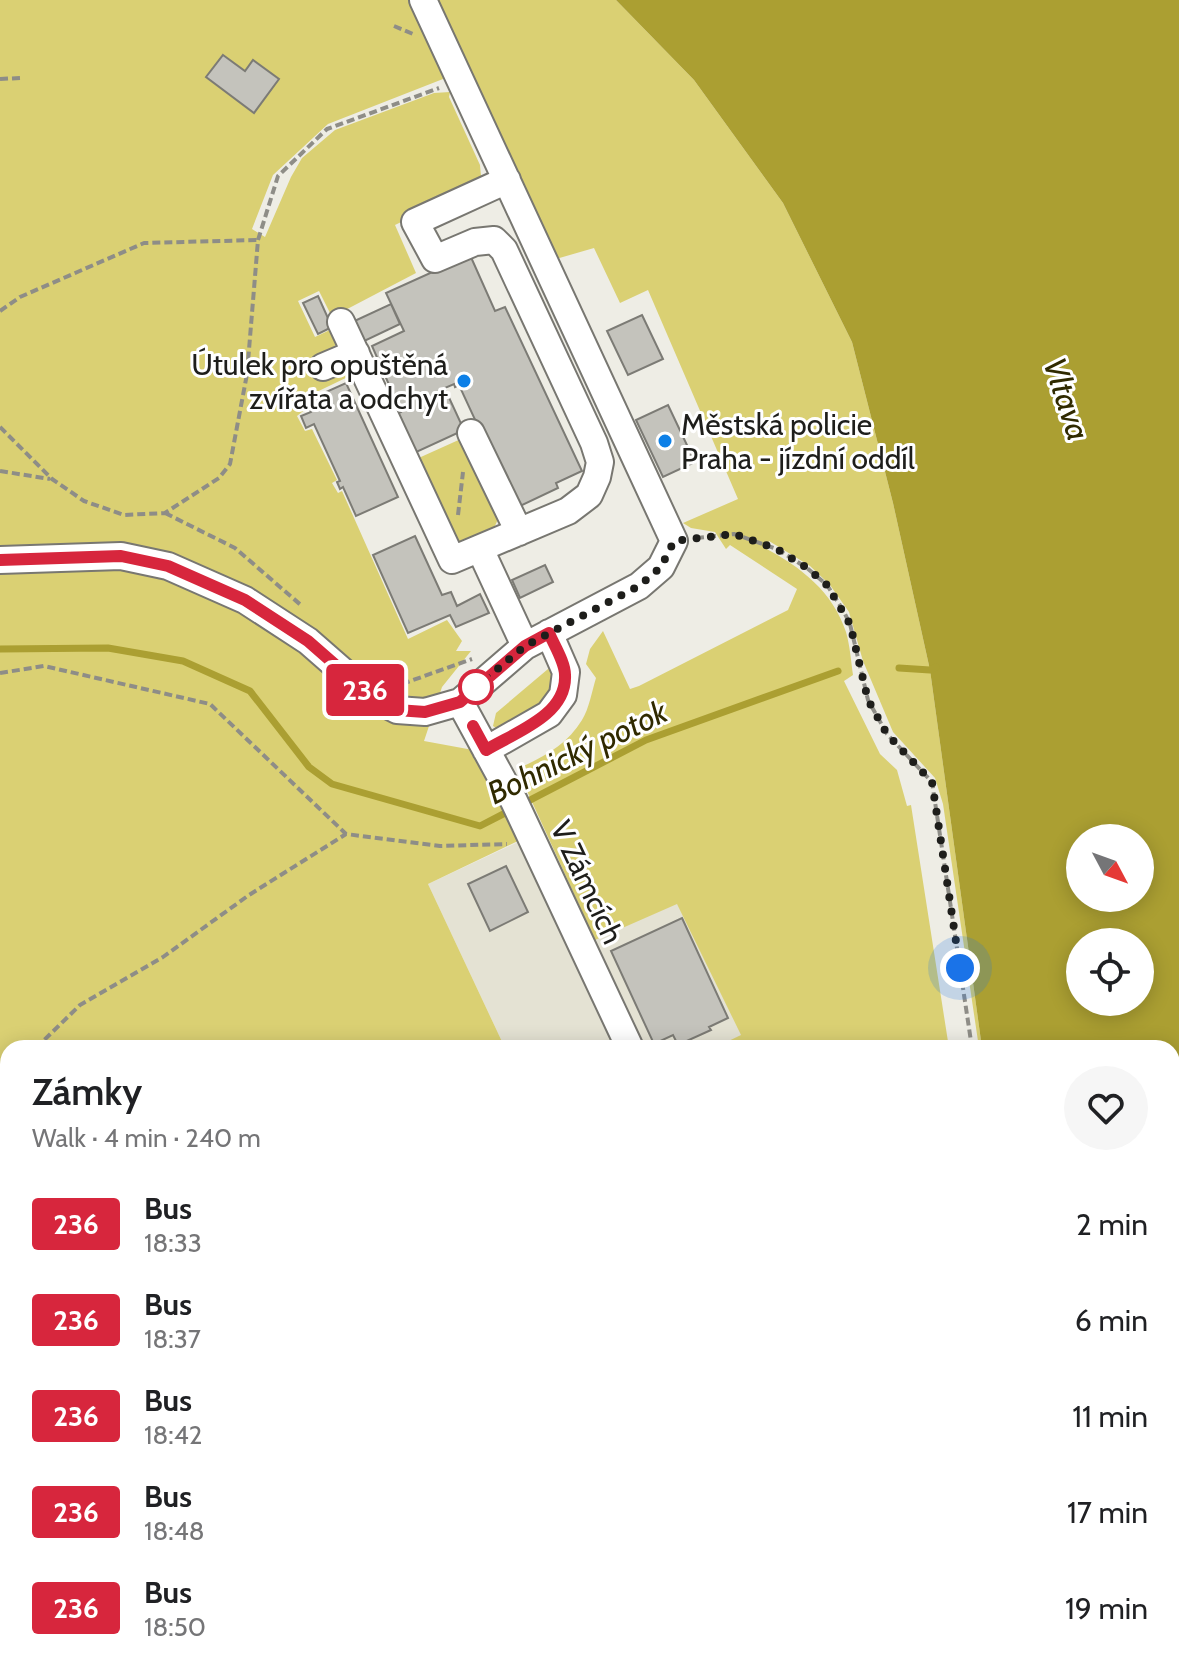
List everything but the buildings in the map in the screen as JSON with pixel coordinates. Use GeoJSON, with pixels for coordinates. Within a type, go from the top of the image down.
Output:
{"type":"FeatureCollection","features":[{"type":"Feature","properties":{"kind":"street"},"geometry":{"type":"LineString","coordinates":[[0,560],[121,556],[168,566],[245,600],[308,641],[372,697],[397,710],[425,712],[460,702],[525,646],[639,586],[661,567],[674,541],[423,0]]}},
{"type":"Feature","properties":{"kind":"street"},"geometry":{"type":"LineString","coordinates":[[341,322],[452,560],[568,511],[589,495],[600,462],[594,443],[504,250],[494,240],[475,242],[435,259],[415,222],[507,180]]}},
{"type":"Feature","properties":{"kind":"street"},"geometry":{"type":"LineString","coordinates":[[323,367],[356,353]]}},
{"type":"Feature","properties":{"kind":"street"},"geometry":{"type":"LineString","coordinates":[[473,437],[519,532]]}},
{"type":"Feature","properties":{"kind":"street"},"geometry":{"type":"LineString","coordinates":[[480,549],[525,646]]}},
{"type":"Feature","properties":{"kind":"street"},"geometry":{"type":"LineString","coordinates":[[486,750],[549,714],[563,695],[566,672],[549,633]]}},
{"type":"Feature","properties":{"kind":"street","name":"V Zámcích"},"geometry":{"type":"LineString","coordinates":[[460,702],[516,806],[626,1040]]}},
{"type":"Feature","properties":{"kind":"path"},"geometry":{"type":"LineString","coordinates":[[0,79],[21,78]]}},
{"type":"Feature","properties":{"kind":"path"},"geometry":{"type":"LineString","coordinates":[[165,513],[219,478],[230,464],[247,374],[258,240],[278,176],[327,129],[461,81]]}},
{"type":"Feature","properties":{"kind":"path"},"geometry":{"type":"LineString","coordinates":[[0,311],[20,297],[144,243],[258,240]]}},
{"type":"Feature","properties":{"kind":"path"},"geometry":{"type":"LineString","coordinates":[[0,427],[52,479],[84,501],[124,515],[165,513],[235,548],[313,615]]}},
{"type":"Feature","properties":{"kind":"path"},"geometry":{"type":"LineString","coordinates":[[458,514],[465,456],[473,437]]}},
{"type":"Feature","properties":{"kind":"path"},"geometry":{"type":"LineString","coordinates":[[0,471],[52,479]]}},
{"type":"Feature","properties":{"kind":"path"},"geometry":{"type":"LineString","coordinates":[[674,541],[734,534],[767,545],[807,568],[827,585],[843,610],[850,624],[868,700],[887,734],[932,782],[971,1040]]}},
{"type":"Feature","properties":{"kind":"path"},"geometry":{"type":"LineString","coordinates":[[397,686],[478,657],[501,664]]}},
{"type":"Feature","properties":{"kind":"path"},"geometry":{"type":"LineString","coordinates":[[0,673],[44,666],[210,704],[346,834],[440,846],[534,844]]}},
{"type":"Feature","properties":{"kind":"path"},"geometry":{"type":"LineString","coordinates":[[44,1040],[80,1005],[163,957],[249,895],[346,834]]}},
{"type":"Feature","properties":{"kind":"shaded area"},"geometry":{"type":"Polygon","coordinates":[[[0,0],[417,0],[445,72],[443,79],[328,124],[273,175],[252,229],[265,237],[302,158],[335,130],[434,93],[450,92],[449,97],[480,165],[481,176],[477,185],[395,225],[416,273],[332,317],[319,291],[298,301],[315,337],[334,328],[338,341],[331,351],[354,374],[302,399],[307,408],[297,416],[305,431],[312,429],[337,480],[332,483],[338,493],[342,491],[408,639],[447,620],[462,641],[456,651],[471,651],[442,687],[424,741],[473,750],[520,840],[428,884],[501,1040],[0,1040],[0,0]],[[223,55],[206,77],[254,113],[279,79],[253,60],[245,71],[223,55]]]}},
{"type":"Feature","properties":{"kind":"shaded area"},"geometry":{"type":"Polygon","coordinates":[[[430,0],[616,0],[694,80],[783,203],[852,342],[893,503],[930,670],[981,1040],[978,1040],[943,804],[935,778],[893,732],[863,661],[849,612],[830,585],[810,566],[769,541],[765,548],[814,582],[840,618],[847,637],[853,675],[844,681],[880,754],[897,770],[907,806],[911,805],[948,1040],[731,1040],[741,1035],[677,904],[595,940],[517,769],[561,744],[582,720],[596,678],[586,664],[590,649],[603,631],[630,689],[788,610],[797,589],[730,545],[726,549],[715,532],[691,528],[683,523],[738,499],[648,290],[620,303],[594,248],[556,259],[430,0]]]}},
{"type":"Feature","properties":{"kind":"shaded area"},"geometry":{"type":"Polygon","coordinates":[[[463,438],[499,517],[494,528],[459,545],[412,461],[463,438]]]}},
{"type":"Feature","properties":{"kind":"shaded area"},"geometry":{"type":"Polygon","coordinates":[[[548,669],[553,671],[554,692],[540,707],[496,728],[493,726],[496,713],[548,669]]]}},
{"type":"Feature","properties":{"kind":"shaded area"},"geometry":{"type":"Polygon","coordinates":[[[544,830],[595,939],[677,903],[742,1036],[733,1040],[501,1040],[428,884],[544,830]]]}},
{"type":"Feature","properties":{"kind":"water","name":"Vltava"},"geometry":{"type":"Polygon","coordinates":[[[616,0],[1179,0],[1179,1040],[981,1040],[930,670],[893,503],[852,342],[783,203],[694,80],[616,0]]]}},
{"type":"Feature","properties":{"kind":"waterway","name":"Bohnický potok"},"geometry":{"type":"LineString","coordinates":[[0,649],[108,648],[183,661],[250,691],[309,767],[332,784],[480,826],[646,740],[838,671]]}},
{"type":"Feature","properties":{"kind":"waterway","name":"Bohnický potok"},"geometry":{"type":"LineString","coordinates":[[899,668],[930,670],[936,667]]}},
{"type":"Feature","properties":{"kind":"bus line","name":"236"},"geometry":{"type":"LineString","coordinates":[[0,560],[121,556],[168,566],[245,600],[308,641],[372,697],[397,710],[425,712],[460,702],[501,664],[549,633],[566,672],[563,695],[549,714],[486,750],[473,726]]}},
{"type":"Feature","properties":{"kind":"place","name":"Útulek pro opuštěná zvířata a odchyt"},"geometry":{"type":"Point","coordinates":[464,381]}},
{"type":"Feature","properties":{"kind":"place","name":"Městská policie Praha - jízdní oddíl"},"geometry":{"type":"Point","coordinates":[665,441]}},
{"type":"Feature","properties":{"kind":"route"},"geometry":{"type":"LineString","coordinates":[[476,687],[525,646],[639,586],[661,567],[674,541],[734,534],[777,549],[827,585],[850,624],[868,700],[887,734],[932,782],[960,968]]}}]}
